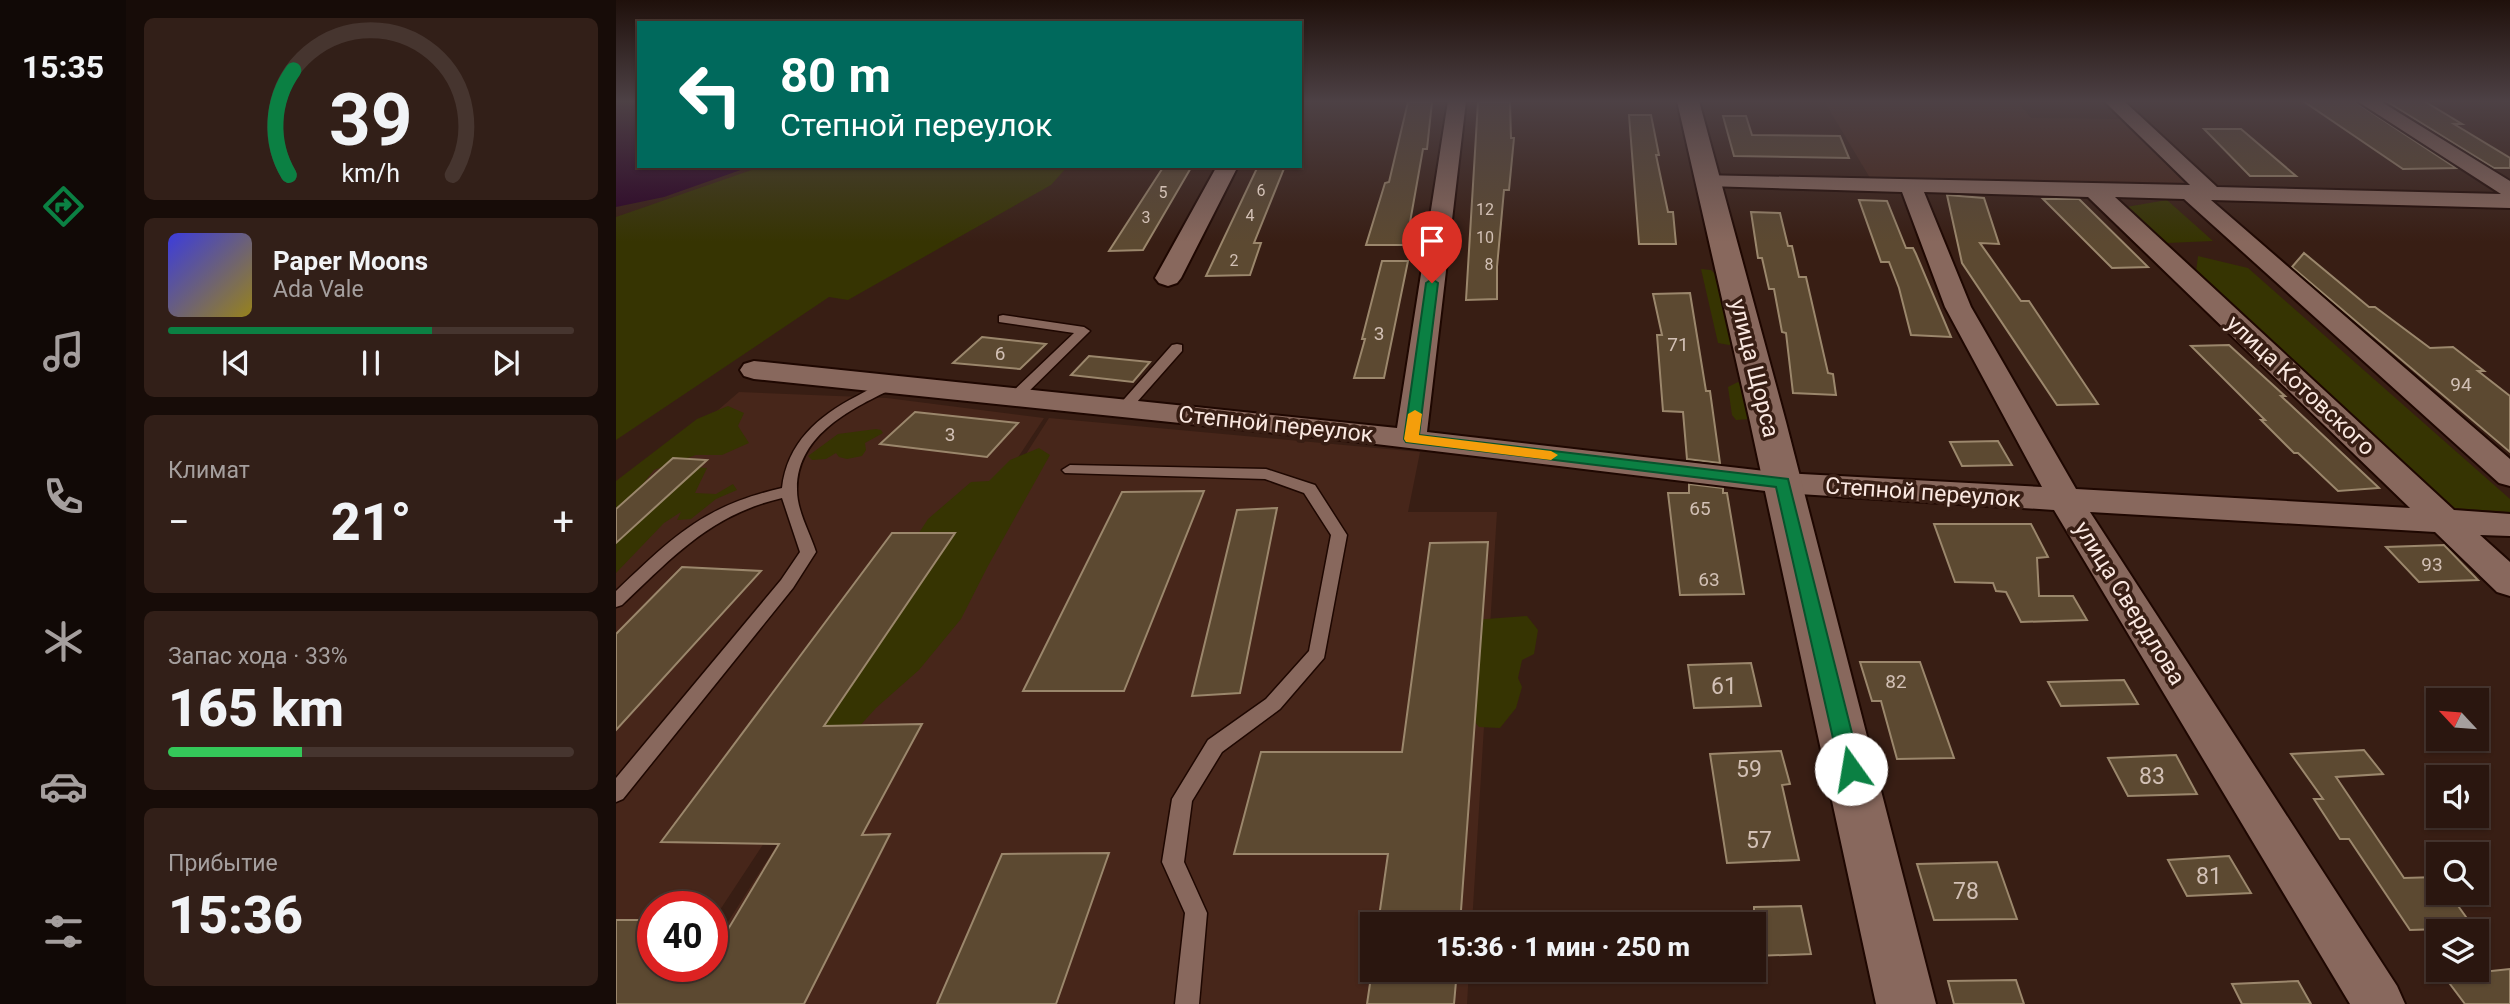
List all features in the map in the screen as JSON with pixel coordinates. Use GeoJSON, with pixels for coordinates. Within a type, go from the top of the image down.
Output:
{"type":"FeatureCollection","features":[{"type":"Feature","properties":{"kind":"street"},"geometry":{"type":"LineString","coordinates":[[1411,439],[1451,148]]}},
{"type":"Feature","properties":{"kind":"street","name":"улица Щорса"},"geometry":{"type":"LineString","coordinates":[[1699,148],[1783,483],[1906,1004]]}},
{"type":"Feature","properties":{"kind":"street"},"geometry":{"type":"LineString","coordinates":[[2158,148],[2199,191],[2510,476]]}},
{"type":"Feature","properties":{"kind":"street"},"geometry":{"type":"LineString","coordinates":[[2442,148],[2510,190]]}},
{"type":"Feature","properties":{"kind":"street"},"geometry":{"type":"LineString","coordinates":[[1168,278],[1227,168]]}},
{"type":"Feature","properties":{"kind":"street"},"geometry":{"type":"LineString","coordinates":[[1707,180],[2510,201]]}},
{"type":"Feature","properties":{"kind":"street","name":"улица Свердлова"},"geometry":{"type":"LineString","coordinates":[[1910,186],[1958,307],[2066,501],[2379,1004]]}},
{"type":"Feature","properties":{"kind":"street","name":"улица Котовского"},"geometry":{"type":"LineString","coordinates":[[2092,188],[2510,583]]}},
{"type":"Feature","properties":{"kind":"street","name":"Степной переулок"},"geometry":{"type":"LineString","coordinates":[[754,370],[1411,439],[1783,483],[2066,501],[2443,519],[2510,525]]}},
{"type":"Feature","properties":{"kind":"lane"},"geometry":{"type":"LineString","coordinates":[[1003,319],[1084,331],[1015,397]]}},
{"type":"Feature","properties":{"kind":"lane"},"geometry":{"type":"LineString","coordinates":[[1124,408],[1177,348]]}},
{"type":"Feature","properties":{"kind":"lane"},"geometry":{"type":"LineString","coordinates":[[616,793],[787,584],[808,552],[789,491],[793,456],[815,431],[844,407],[891,384]]}},
{"type":"Feature","properties":{"kind":"lane"},"geometry":{"type":"LineString","coordinates":[[1070,470],[1266,474],[1310,489],[1339,535],[1318,653],[1273,704],[1215,746],[1182,799],[1173,862],[1196,913],[1188,1004]]}},
{"type":"Feature","properties":{"kind":"lane"},"geometry":{"type":"LineString","coordinates":[[616,601],[681,542],[726,510],[757,498],[789,491]]}},
{"type":"Feature","properties":{"kind":"shaded area"},"geometry":{"type":"Polygon","coordinates":[[[616,148],[637,148],[637,168],[746,168],[664,197],[616,207],[616,148]]]}},
{"type":"Feature","properties":{"kind":"shaded area"},"geometry":{"type":"Polygon","coordinates":[[[1852,148],[2150,148],[2189,187],[1870,178],[1852,148]]]}},
{"type":"Feature","properties":{"kind":"shaded area"},"geometry":{"type":"Polygon","coordinates":[[[757,168],[1066,168],[1051,185],[848,300],[829,297],[616,440],[616,217],[757,168]]]}},
{"type":"Feature","properties":{"kind":"shaded area"},"geometry":{"type":"Polygon","coordinates":[[[2167,200],[2213,241],[2167,243],[2126,207],[2167,200]]]}},
{"type":"Feature","properties":{"kind":"shaded area"},"geometry":{"type":"Polygon","coordinates":[[[2198,256],[2248,268],[2510,499],[2510,512],[2451,508],[2196,272],[2198,256]]]}},
{"type":"Feature","properties":{"kind":"shaded area"},"geometry":{"type":"Polygon","coordinates":[[[1701,269],[1711,270],[1715,274],[1723,309],[1731,311],[1740,343],[1718,343],[1701,269]]]}},
{"type":"Feature","properties":{"kind":"shaded area"},"geometry":{"type":"Polygon","coordinates":[[[1738,382],[1751,393],[1750,419],[1736,420],[1732,415],[1728,387],[1738,382]]]}},
{"type":"Feature","properties":{"kind":"shaded area"},"geometry":{"type":"Polygon","coordinates":[[[739,392],[887,398],[1044,418],[728,898],[728,891],[637,891],[637,982],[616,1004],[616,498],[739,392]]]}},
{"type":"Feature","properties":{"kind":"shaded area"},"geometry":{"type":"Polygon","coordinates":[[[728,406],[744,413],[738,426],[749,443],[722,455],[696,455],[654,470],[630,500],[616,508],[616,481],[697,419],[728,406]]]}},
{"type":"Feature","properties":{"kind":"shaded area"},"geometry":{"type":"Polygon","coordinates":[[[1049,418],[1420,452],[1408,512],[1497,512],[1473,912],[1360,912],[1360,982],[1468,982],[1467,1004],[676,1004],[697,982],[728,982],[728,922],[1049,418]]]}},
{"type":"Feature","properties":{"kind":"shaded area"},"geometry":{"type":"Polygon","coordinates":[[[876,429],[883,433],[865,443],[866,450],[862,456],[847,459],[836,453],[826,459],[812,460],[808,456],[838,434],[876,429]]]}},
{"type":"Feature","properties":{"kind":"shaded area"},"geometry":{"type":"Polygon","coordinates":[[[1039,448],[1050,455],[961,619],[919,670],[876,708],[819,771],[791,731],[928,519],[971,482],[989,481],[1010,460],[1039,448]]]}},
{"type":"Feature","properties":{"kind":"shaded area"},"geometry":{"type":"Polygon","coordinates":[[[694,467],[707,468],[695,493],[716,494],[733,484],[737,490],[716,499],[691,519],[677,520],[681,512],[664,523],[616,573],[616,539],[694,467]]]}},
{"type":"Feature","properties":{"kind":"shaded area"},"geometry":{"type":"Polygon","coordinates":[[[1527,616],[1538,630],[1534,654],[1522,660],[1518,678],[1522,687],[1516,708],[1500,728],[1479,727],[1465,710],[1473,620],[1527,616]]]}},
{"type":"Feature","properties":{"kind":"building"},"geometry":{"type":"Polygon","coordinates":[[[1397,148],[1427,148],[1423,149],[1406,245],[1366,245],[1385,183],[1389,182],[1397,148]]]}},
{"type":"Feature","properties":{"kind":"building"},"geometry":{"type":"Polygon","coordinates":[[[1475,148],[1513,148],[1509,190],[1504,190],[1497,299],[1466,300],[1475,148]]]}},
{"type":"Feature","properties":{"kind":"building"},"geometry":{"type":"Polygon","coordinates":[[[1632,148],[1658,148],[1659,155],[1656,155],[1668,212],[1673,212],[1676,244],[1639,244],[1632,148]]]}},
{"type":"Feature","properties":{"kind":"building"},"geometry":{"type":"Polygon","coordinates":[[[1732,148],[1845,148],[1849,158],[1734,156],[1732,148]]]}},
{"type":"Feature","properties":{"kind":"building"},"geometry":{"type":"Polygon","coordinates":[[[2222,148],[2263,148],[2296,176],[2250,176],[2222,148]]]}},
{"type":"Feature","properties":{"kind":"building"},"geometry":{"type":"Polygon","coordinates":[[[2372,148],[2425,148],[2456,168],[2403,169],[2372,148]]]}},
{"type":"Feature","properties":{"kind":"building"},"geometry":{"type":"Polygon","coordinates":[[[2462,148],[2493,148],[2510,158],[2510,168],[2494,168],[2462,148]]]}},
{"type":"Feature","properties":{"kind":"building"},"geometry":{"type":"Polygon","coordinates":[[[1163,168],[1191,168],[1143,250],[1109,251],[1163,168]]]}},
{"type":"Feature","properties":{"kind":"building"},"geometry":{"type":"Polygon","coordinates":[[[1257,168],[1284,168],[1254,243],[1261,243],[1250,275],[1206,276],[1257,168]]]}},
{"type":"Feature","properties":{"kind":"building"},"geometry":{"type":"Polygon","coordinates":[[[1947,195],[1984,198],[1999,244],[1980,243],[2021,301],[2029,301],[2098,404],[2057,405],[1962,263],[1947,195]]]}},
{"type":"Feature","properties":{"kind":"building"},"geometry":{"type":"Polygon","coordinates":[[[2043,199],[2079,199],[2148,267],[2112,268],[2043,199]]]}},
{"type":"Feature","properties":{"kind":"building"},"geometry":{"type":"Polygon","coordinates":[[[1859,200],[1887,201],[1906,248],[1913,248],[1916,254],[1951,337],[1911,335],[1889,262],[1881,262],[1859,200]]]}},
{"type":"Feature","properties":{"kind":"building"},"geometry":{"type":"Polygon","coordinates":[[[1751,212],[1780,213],[1788,246],[1792,246],[1799,277],[1806,277],[1828,373],[1833,374],[1836,395],[1793,393],[1786,333],[1782,332],[1774,289],[1769,289],[1762,258],[1758,258],[1751,212]]]}},
{"type":"Feature","properties":{"kind":"building"},"geometry":{"type":"Polygon","coordinates":[[[2304,253],[2369,307],[2375,307],[2430,348],[2453,347],[2510,396],[2510,452],[2292,267],[2304,253]]]}},
{"type":"Feature","properties":{"kind":"building"},"geometry":{"type":"Polygon","coordinates":[[[1382,261],[1408,261],[1384,378],[1354,378],[1365,339],[1362,339],[1382,261]]]}},
{"type":"Feature","properties":{"kind":"building"},"geometry":{"type":"Polygon","coordinates":[[[1690,293],[1706,391],[1710,391],[1720,463],[1687,459],[1683,412],[1663,411],[1657,335],[1662,335],[1653,294],[1690,293]]]}},
{"type":"Feature","properties":{"kind":"building"},"geometry":{"type":"Polygon","coordinates":[[[982,337],[1046,344],[1020,369],[953,363],[982,337]]]}},
{"type":"Feature","properties":{"kind":"building"},"geometry":{"type":"Polygon","coordinates":[[[2229,345],[2379,488],[2338,491],[2298,453],[2294,453],[2191,346],[2229,345]]]}},
{"type":"Feature","properties":{"kind":"building"},"geometry":{"type":"Polygon","coordinates":[[[1089,356],[1150,362],[1133,382],[1071,375],[1089,356]]]}},
{"type":"Feature","properties":{"kind":"building"},"geometry":{"type":"Polygon","coordinates":[[[915,412],[1018,423],[987,457],[880,444],[915,412]]]}},
{"type":"Feature","properties":{"kind":"building"},"geometry":{"type":"Polygon","coordinates":[[[1998,441],[2012,465],[1962,466],[1950,442],[1998,441]]]}},
{"type":"Feature","properties":{"kind":"building"},"geometry":{"type":"Polygon","coordinates":[[[673,458],[707,460],[616,543],[616,509],[673,458]]]}},
{"type":"Feature","properties":{"kind":"building"},"geometry":{"type":"Polygon","coordinates":[[[1689,484],[1723,488],[1723,493],[1727,493],[1744,594],[1680,595],[1668,493],[1689,493],[1689,484]]]}},
{"type":"Feature","properties":{"kind":"building"},"geometry":{"type":"Polygon","coordinates":[[[1204,491],[1124,691],[1023,691],[1122,492],[1204,491]]]}},
{"type":"Feature","properties":{"kind":"building"},"geometry":{"type":"Polygon","coordinates":[[[1277,508],[1240,693],[1192,696],[1237,510],[1277,508]]]}},
{"type":"Feature","properties":{"kind":"building"},"geometry":{"type":"Polygon","coordinates":[[[1934,524],[2031,524],[2048,557],[2037,558],[2039,596],[2073,596],[2087,620],[2021,622],[2006,592],[1996,591],[1993,583],[1955,582],[1934,524]]]}},
{"type":"Feature","properties":{"kind":"building"},"geometry":{"type":"Polygon","coordinates":[[[892,533],[955,533],[824,726],[922,724],[862,835],[890,834],[804,1004],[616,1004],[616,920],[637,920],[637,982],[728,982],[728,929],[779,844],[661,842],[892,533]]]}},
{"type":"Feature","properties":{"kind":"building"},"geometry":{"type":"Polygon","coordinates":[[[1488,542],[1461,912],[1380,912],[1388,854],[1234,854],[1261,752],[1402,752],[1430,543],[1488,542]]]}},
{"type":"Feature","properties":{"kind":"building"},"geometry":{"type":"Polygon","coordinates":[[[2444,545],[2478,580],[2419,582],[2386,547],[2444,545]]]}},
{"type":"Feature","properties":{"kind":"building"},"geometry":{"type":"Polygon","coordinates":[[[682,567],[761,571],[616,730],[616,634],[682,567]]]}},
{"type":"Feature","properties":{"kind":"building"},"geometry":{"type":"Polygon","coordinates":[[[1860,662],[1920,662],[1954,758],[1897,759],[1881,701],[1872,701],[1860,662]]]}},
{"type":"Feature","properties":{"kind":"building"},"geometry":{"type":"Polygon","coordinates":[[[1751,663],[1761,706],[1694,708],[1688,665],[1751,663]]]}},
{"type":"Feature","properties":{"kind":"building"},"geometry":{"type":"Polygon","coordinates":[[[2124,680],[2138,704],[2061,706],[2048,682],[2124,680]]]}},
{"type":"Feature","properties":{"kind":"building"},"geometry":{"type":"Polygon","coordinates":[[[2364,750],[2383,774],[2336,777],[2404,878],[2426,877],[2426,905],[2457,905],[2468,919],[2426,919],[2426,930],[2410,930],[2349,839],[2340,839],[2314,799],[2323,799],[2291,754],[2364,750]]]}},
{"type":"Feature","properties":{"kind":"building"},"geometry":{"type":"Polygon","coordinates":[[[1781,751],[1790,784],[1782,785],[1799,860],[1727,863],[1710,754],[1781,751]]]}},
{"type":"Feature","properties":{"kind":"building"},"geometry":{"type":"Polygon","coordinates":[[[2176,755],[2197,794],[2128,796],[2108,758],[2176,755]]]}},
{"type":"Feature","properties":{"kind":"building"},"geometry":{"type":"Polygon","coordinates":[[[1109,853],[1056,1004],[937,1004],[1002,854],[1109,853]]]}},
{"type":"Feature","properties":{"kind":"building"},"geometry":{"type":"Polygon","coordinates":[[[2229,856],[2251,893],[2187,896],[2168,860],[2229,856]]]}},
{"type":"Feature","properties":{"kind":"building"},"geometry":{"type":"Polygon","coordinates":[[[1997,862],[2017,919],[1934,920],[1917,864],[1997,862]]]}},
{"type":"Feature","properties":{"kind":"building"},"geometry":{"type":"Polygon","coordinates":[[[1801,906],[1811,954],[1766,956],[1766,912],[1754,912],[1754,907],[1801,906]]]}},
{"type":"Feature","properties":{"kind":"building"},"geometry":{"type":"Polygon","coordinates":[[[2510,969],[2510,1004],[2465,1004],[2448,982],[2489,982],[2489,971],[2510,969]]]}},
{"type":"Feature","properties":{"kind":"building"},"geometry":{"type":"Polygon","coordinates":[[[2016,980],[2024,1004],[1954,1004],[1948,981],[2016,980]]]}},
{"type":"Feature","properties":{"kind":"building"},"geometry":{"type":"Polygon","coordinates":[[[2298,981],[2311,1004],[2242,1004],[2232,984],[2298,981]]]}},
{"type":"Feature","properties":{"kind":"building"},"geometry":{"type":"Polygon","coordinates":[[[1370,982],[1456,982],[1454,1004],[1367,1004],[1370,982]]]}},
{"type":"Feature","properties":{"kind":"slow traffic"},"geometry":{"type":"LineString","coordinates":[[1415,414],[1411,439],[1551,455]]}},
{"type":"Feature","properties":{"kind":"route"},"geometry":{"type":"LineString","coordinates":[[1432,283],[1411,439],[1783,483],[1851,769]]}}]}
